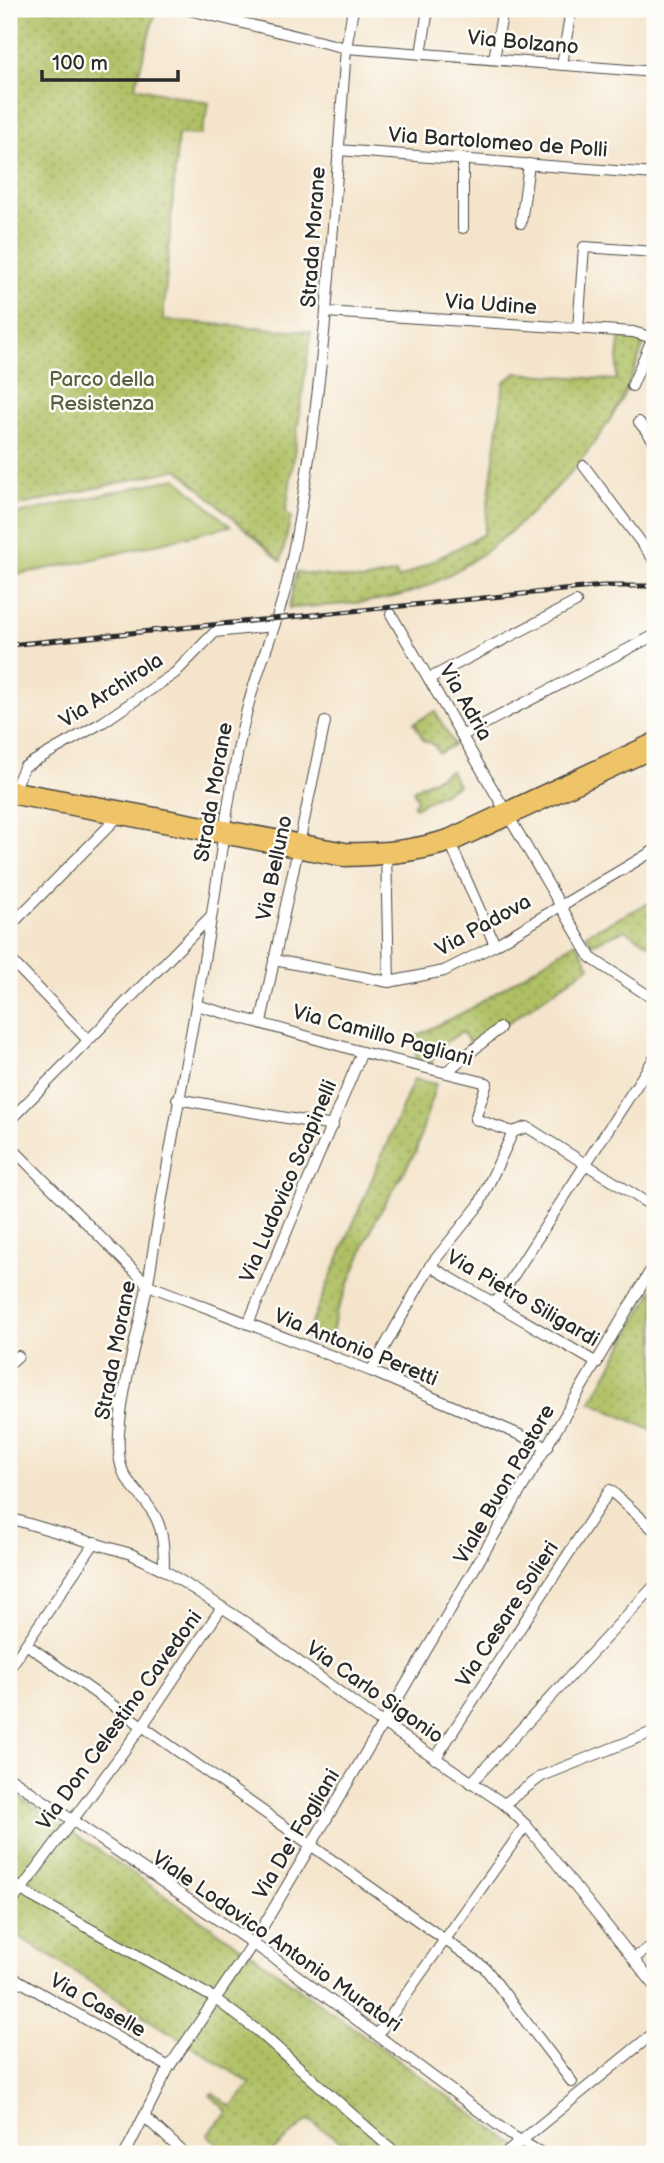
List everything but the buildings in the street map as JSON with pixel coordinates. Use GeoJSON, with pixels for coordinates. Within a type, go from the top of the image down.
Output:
{"type":"FeatureCollection","features":[{"type":"Feature","properties":{"kind":"main road"},"geometry":{"type":"LineString","coordinates":[[507,815],[655,739]]}},
{"type":"Feature","properties":{"kind":"main road"},"geometry":{"type":"LineString","coordinates":[[11,791],[298,846],[386,855],[450,840],[655,751]]}},
{"type":"Feature","properties":{"kind":"street","name":"Via Bolzano"},"geometry":{"type":"LineString","coordinates":[[186,9],[346,48],[655,72]]}},
{"type":"Feature","properties":{"kind":"street","name":"Strada Morane"},"geometry":{"type":"LineString","coordinates":[[164,1570],[164,1553],[157,1522],[128,1485],[119,1457],[128,1376],[148,1285],[177,1099],[247,711],[288,580],[310,458],[326,312],[346,48],[353,9]]}},
{"type":"Feature","properties":{"kind":"street"},"geometry":{"type":"LineString","coordinates":[[421,54],[428,9]]}},
{"type":"Feature","properties":{"kind":"street"},"geometry":{"type":"LineString","coordinates":[[494,59],[503,9]]}},
{"type":"Feature","properties":{"kind":"street"},"geometry":{"type":"LineString","coordinates":[[562,65],[571,9]]}},
{"type":"Feature","properties":{"kind":"street","name":"Via Bartolomeo de Polli"},"geometry":{"type":"LineString","coordinates":[[338,149],[655,174]]}},
{"type":"Feature","properties":{"kind":"street"},"geometry":{"type":"LineString","coordinates":[[463,159],[463,228]]}},
{"type":"Feature","properties":{"kind":"street"},"geometry":{"type":"LineString","coordinates":[[521,223],[529,164]]}},
{"type":"Feature","properties":{"kind":"street"},"geometry":{"type":"LineString","coordinates":[[579,329],[583,247],[655,252]]}},
{"type":"Feature","properties":{"kind":"street","name":"Via Udine"},"geometry":{"type":"LineString","coordinates":[[326,312],[654,335]]}},
{"type":"Feature","properties":{"kind":"street"},"geometry":{"type":"LineString","coordinates":[[632,386],[654,335]]}},
{"type":"Feature","properties":{"kind":"street"},"geometry":{"type":"LineString","coordinates":[[639,422],[655,442]]}},
{"type":"Feature","properties":{"kind":"street"},"geometry":{"type":"LineString","coordinates":[[584,466],[655,561]]}},
{"type":"Feature","properties":{"kind":"street"},"geometry":{"type":"LineString","coordinates":[[430,678],[576,601]]}},
{"type":"Feature","properties":{"kind":"street","name":"Via Adria"},"geometry":{"type":"LineString","coordinates":[[391,614],[591,958],[655,1000]]}},
{"type":"Feature","properties":{"kind":"street","name":"Via Archirola"},"geometry":{"type":"LineString","coordinates":[[11,791],[24,767],[103,722],[175,673],[215,632],[274,626]]}},
{"type":"Feature","properties":{"kind":"street"},"geometry":{"type":"LineString","coordinates":[[463,735],[655,635]]}},
{"type":"Feature","properties":{"kind":"street","name":"Via Belluno"},"geometry":{"type":"LineString","coordinates":[[261,1022],[325,722]]}},
{"type":"Feature","properties":{"kind":"street"},"geometry":{"type":"LineString","coordinates":[[9,927],[118,813]]}},
{"type":"Feature","properties":{"kind":"street"},"geometry":{"type":"LineString","coordinates":[[450,840],[495,945]]}},
{"type":"Feature","properties":{"kind":"street","name":"Via Padova"},"geometry":{"type":"LineString","coordinates":[[274,960],[389,982],[444,971],[495,945],[558,905],[655,850]]}},
{"type":"Feature","properties":{"kind":"street"},"geometry":{"type":"LineString","coordinates":[[386,855],[389,982]]}},
{"type":"Feature","properties":{"kind":"street"},"geometry":{"type":"LineString","coordinates":[[9,1121],[211,916]]}},
{"type":"Feature","properties":{"kind":"street"},"geometry":{"type":"LineString","coordinates":[[9,958],[87,1039]]}},
{"type":"Feature","properties":{"kind":"street","name":"Via Camillo Pagliani"},"geometry":{"type":"LineString","coordinates":[[196,1005],[362,1052],[487,1083],[475,1119],[513,1132],[527,1128],[655,1208]]}},
{"type":"Feature","properties":{"kind":"street"},"geometry":{"type":"LineString","coordinates":[[446,1072],[500,1028]]}},
{"type":"Feature","properties":{"kind":"street","name":"Via Ludovico Scapinelli"},"geometry":{"type":"LineString","coordinates":[[248,1324],[362,1052]]}},
{"type":"Feature","properties":{"kind":"street"},"geometry":{"type":"LineString","coordinates":[[495,1304],[655,1058]]}},
{"type":"Feature","properties":{"kind":"street"},"geometry":{"type":"LineString","coordinates":[[177,1099],[332,1126]]}},
{"type":"Feature","properties":{"kind":"street"},"geometry":{"type":"LineString","coordinates":[[370,1371],[430,1266],[479,1205],[513,1132]]}},
{"type":"Feature","properties":{"kind":"street"},"geometry":{"type":"LineString","coordinates":[[9,1145],[148,1285]]}},
{"type":"Feature","properties":{"kind":"street","name":"Viale Buon Pastore"},"geometry":{"type":"LineString","coordinates":[[386,1723],[655,1264]]}},
{"type":"Feature","properties":{"kind":"street","name":"Via Pietro Siligardi"},"geometry":{"type":"LineString","coordinates":[[430,1266],[597,1363]]}},
{"type":"Feature","properties":{"kind":"street","name":"Via Antonio Peretti"},"geometry":{"type":"LineString","coordinates":[[148,1285],[370,1371],[548,1447]]}},
{"type":"Feature","properties":{"kind":"street"},"geometry":{"type":"LineString","coordinates":[[9,1364],[18,1356]]}},
{"type":"Feature","properties":{"kind":"street","name":"Via Cesare Solieri"},"geometry":{"type":"LineString","coordinates":[[435,1759],[610,1490],[655,1531]]}},
{"type":"Feature","properties":{"kind":"street","name":"Via Carlo Sigonio"},"geometry":{"type":"LineString","coordinates":[[9,1518],[131,1554],[164,1570],[222,1607],[435,1759],[504,1804],[526,1825],[655,1986]]}},
{"type":"Feature","properties":{"kind":"street"},"geometry":{"type":"LineString","coordinates":[[9,1669],[95,1542]]}},
{"type":"Feature","properties":{"kind":"street"},"geometry":{"type":"LineString","coordinates":[[471,1783],[655,1585]]}},
{"type":"Feature","properties":{"kind":"street","name":"Via Don Celestino Cavedoni"},"geometry":{"type":"LineString","coordinates":[[9,1906],[143,1725],[222,1607]]}},
{"type":"Feature","properties":{"kind":"street"},"geometry":{"type":"LineString","coordinates":[[26,1644],[485,1968],[572,2082]]}},
{"type":"Feature","properties":{"kind":"street","name":"Via De' Fogliani"},"geometry":{"type":"LineString","coordinates":[[125,2154],[169,2067],[252,1945],[386,1723]]}},
{"type":"Feature","properties":{"kind":"street"},"geometry":{"type":"LineString","coordinates":[[504,1804],[542,1776],[655,1731]]}},
{"type":"Feature","properties":{"kind":"street","name":"Viale Lodovico Antonio Muratori"},"geometry":{"type":"LineString","coordinates":[[9,1777],[252,1945],[378,2034],[520,2141],[543,2154]]}},
{"type":"Feature","properties":{"kind":"street"},"geometry":{"type":"LineString","coordinates":[[378,2034],[526,1825]]}},
{"type":"Feature","properties":{"kind":"street"},"geometry":{"type":"LineString","coordinates":[[9,1881],[214,1998],[258,2031],[397,2154]]}},
{"type":"Feature","properties":{"kind":"street"},"geometry":{"type":"LineString","coordinates":[[634,1958],[655,1944]]}},
{"type":"Feature","properties":{"kind":"street","name":"Via Caselle"},"geometry":{"type":"LineString","coordinates":[[9,1975],[169,2067]]}},
{"type":"Feature","properties":{"kind":"street"},"geometry":{"type":"LineString","coordinates":[[505,2154],[655,2033]]}},
{"type":"Feature","properties":{"kind":"street"},"geometry":{"type":"LineString","coordinates":[[145,2117],[185,2154]]}},
{"type":"Feature","properties":{"kind":"green space","name":"Parco della Resistenza"},"geometry":{"type":"Polygon","coordinates":[[[9,9],[150,9],[155,13],[135,87],[209,103],[201,135],[178,134],[163,320],[311,332],[286,513],[291,517],[281,561],[178,469],[9,508],[9,9]]]}},
{"type":"Feature","properties":{"kind":"green space"},"geometry":{"type":"Polygon","coordinates":[[[620,338],[646,339],[617,408],[580,461],[532,513],[505,536],[448,575],[405,594],[355,603],[289,608],[296,572],[363,580],[396,573],[399,579],[484,534],[504,382],[516,373],[616,380],[620,338]]]}},
{"type":"Feature","properties":{"kind":"green space"},"geometry":{"type":"Polygon","coordinates":[[[176,478],[230,526],[86,561],[9,576],[9,516],[176,478]]]}},
{"type":"Feature","properties":{"kind":"green space"},"geometry":{"type":"Polygon","coordinates":[[[435,711],[454,745],[439,753],[433,744],[424,741],[414,723],[435,711]]]}},
{"type":"Feature","properties":{"kind":"green space"},"geometry":{"type":"Polygon","coordinates":[[[450,770],[458,785],[415,808],[413,805],[417,799],[413,790],[450,770]]]}},
{"type":"Feature","properties":{"kind":"green space"},"geometry":{"type":"Polygon","coordinates":[[[655,900],[655,948],[625,930],[591,944],[586,934],[655,900]]]}},
{"type":"Feature","properties":{"kind":"green space"},"geometry":{"type":"Polygon","coordinates":[[[576,942],[590,966],[473,1047],[462,1032],[435,1049],[432,1064],[417,1063],[414,1037],[470,1009],[576,942]]]}},
{"type":"Feature","properties":{"kind":"green space"},"geometry":{"type":"Polygon","coordinates":[[[414,1079],[436,1084],[416,1151],[375,1221],[336,1314],[330,1345],[306,1336],[414,1079]]]}},
{"type":"Feature","properties":{"kind":"green space"},"geometry":{"type":"Polygon","coordinates":[[[655,1287],[655,1432],[591,1402],[655,1287]]]}},
{"type":"Feature","properties":{"kind":"green space"},"geometry":{"type":"Polygon","coordinates":[[[9,1789],[261,1961],[528,2154],[362,2154],[308,2120],[269,2154],[227,2154],[207,2134],[228,2112],[210,2095],[213,2093],[231,2107],[251,2084],[9,1930],[9,1789]]]}},
{"type":"Feature","properties":{"kind":"railway"},"geometry":{"type":"LineString","coordinates":[[9,645],[603,586],[655,586]]}}]}
